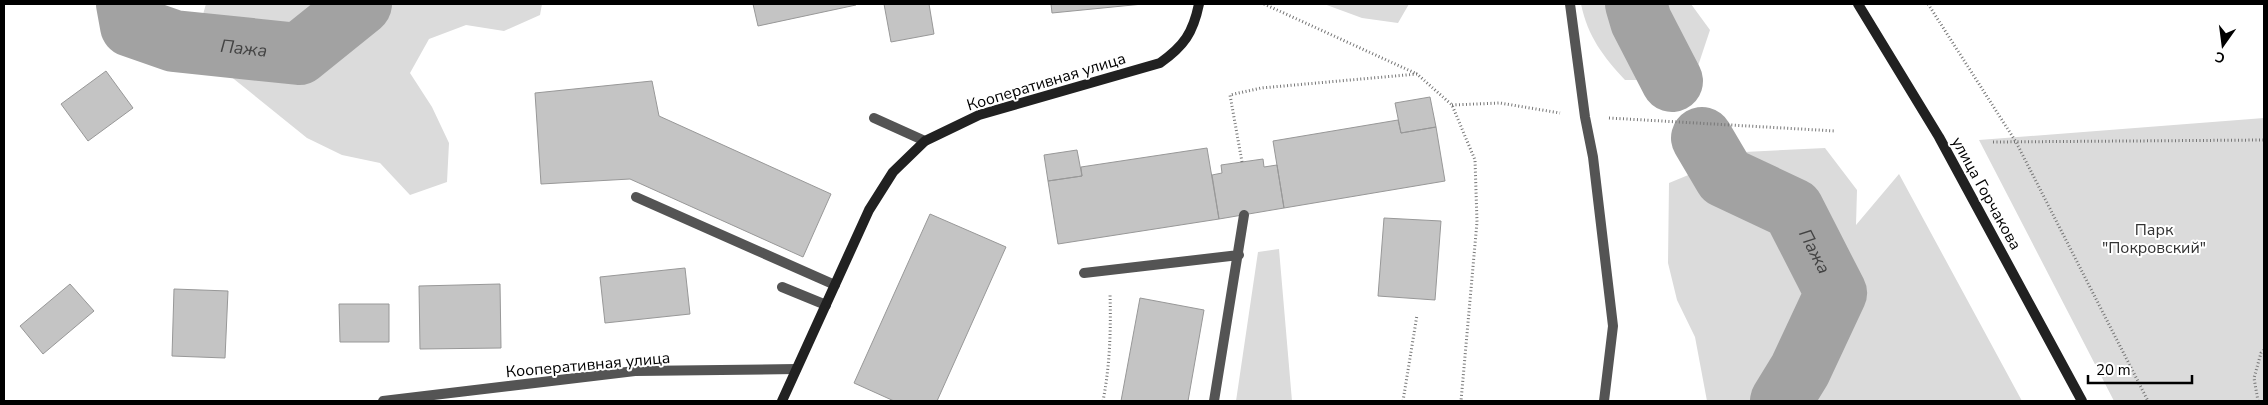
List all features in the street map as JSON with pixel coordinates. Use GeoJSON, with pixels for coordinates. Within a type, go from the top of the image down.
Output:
{"type":"FeatureCollection","features":[{"type":"Feature","properties":{"kind":"main road","name":"Кооперативная улица"},"geometry":{"type":"LineString","coordinates":[[782,401],[869,210],[893,172],[925,141],[979,115],[1160,63],[1176,52],[1187,38],[1196,21],[1199,4]]}},
{"type":"Feature","properties":{"kind":"main road","name":"улица Горчакова"},"geometry":{"type":"LineString","coordinates":[[1858,4],[1944,146],[2082,401]]}},
{"type":"Feature","properties":{"kind":"street"},"geometry":{"type":"LineString","coordinates":[[1570,4],[1585,117],[1593,157],[1614,326],[1604,401]]}},
{"type":"Feature","properties":{"kind":"street"},"geometry":{"type":"LineString","coordinates":[[874,118],[925,141]]}},
{"type":"Feature","properties":{"kind":"street"},"geometry":{"type":"LineString","coordinates":[[636,197],[835,285]]}},
{"type":"Feature","properties":{"kind":"street"},"geometry":{"type":"LineString","coordinates":[[1214,401],[1244,215]]}},
{"type":"Feature","properties":{"kind":"street"},"geometry":{"type":"LineString","coordinates":[[1084,273],[1238,255]]}},
{"type":"Feature","properties":{"kind":"street"},"geometry":{"type":"LineString","coordinates":[[782,287],[826,305]]}},
{"type":"Feature","properties":{"kind":"street","name":"Кооперативная улица"},"geometry":{"type":"LineString","coordinates":[[383,401],[635,371],[796,369]]}},
{"type":"Feature","properties":{"kind":"path"},"geometry":{"type":"LineString","coordinates":[[1264,4],[1417,74],[1452,104],[1475,160],[1477,213],[1461,401]]}},
{"type":"Feature","properties":{"kind":"path"},"geometry":{"type":"LineString","coordinates":[[1928,4],[2016,142],[2148,401]]}},
{"type":"Feature","properties":{"kind":"path"},"geometry":{"type":"LineString","coordinates":[[1242,162],[1230,95],[1261,88],[1417,74]]}},
{"type":"Feature","properties":{"kind":"path"},"geometry":{"type":"LineString","coordinates":[[1452,104],[1500,103],[1585,117],[1835,131]]}},
{"type":"Feature","properties":{"kind":"path"},"geometry":{"type":"LineString","coordinates":[[1993,142],[2264,140]]}},
{"type":"Feature","properties":{"kind":"path"},"geometry":{"type":"LineString","coordinates":[[1103,401],[1109,370],[1111,324],[1108,270]]}},
{"type":"Feature","properties":{"kind":"path"},"geometry":{"type":"LineString","coordinates":[[1402,401],[1417,315]]}},
{"type":"Feature","properties":{"kind":"path"},"geometry":{"type":"LineString","coordinates":[[2258,401],[2254,378],[2261,353],[2264,350]]}},
{"type":"Feature","properties":{"kind":"green space"},"geometry":{"type":"Polygon","coordinates":[[[206,4],[542,4],[540,15],[504,31],[466,25],[429,39],[410,73],[432,107],[449,143],[447,182],[410,195],[380,163],[342,155],[307,138],[214,63],[199,28],[206,4]]]}},
{"type":"Feature","properties":{"kind":"green space"},"geometry":{"type":"Polygon","coordinates":[[[1324,4],[1409,4],[1398,23],[1362,18],[1324,4]]]}},
{"type":"Feature","properties":{"kind":"green space"},"geometry":{"type":"Polygon","coordinates":[[[1581,4],[1691,4],[1710,30],[1698,66],[1663,80],[1625,80],[1597,45],[1584,16],[1581,4]]]}},
{"type":"Feature","properties":{"kind":"green space","name":"Парк \"Покровский\""},"geometry":{"type":"Polygon","coordinates":[[[2264,118],[2264,401],[2114,401],[1979,140],[2264,118]]]}},
{"type":"Feature","properties":{"kind":"green space"},"geometry":{"type":"Polygon","coordinates":[[[1825,148],[1857,190],[1856,225],[1899,174],[2022,401],[1707,401],[1695,337],[1677,300],[1668,263],[1669,183],[1744,152],[1825,148]]]}},
{"type":"Feature","properties":{"kind":"green space"},"geometry":{"type":"Polygon","coordinates":[[[1279,249],[1292,401],[1236,401],[1258,252],[1279,249]]]}},
{"type":"Feature","properties":{"kind":"building"},"geometry":{"type":"Polygon","coordinates":[[[753,4],[856,4],[856,5],[758,26],[753,4]]]}},
{"type":"Feature","properties":{"kind":"building"},"geometry":{"type":"Polygon","coordinates":[[[884,4],[929,4],[934,34],[891,42],[884,4]]]}},
{"type":"Feature","properties":{"kind":"building"},"geometry":{"type":"Polygon","coordinates":[[[1051,4],[1143,4],[1052,13],[1051,4]]]}},
{"type":"Feature","properties":{"kind":"building"},"geometry":{"type":"Polygon","coordinates":[[[106,71],[133,108],[88,141],[61,104],[106,71]]]}},
{"type":"Feature","properties":{"kind":"building"},"geometry":{"type":"Polygon","coordinates":[[[652,81],[659,116],[831,194],[803,257],[630,179],[541,184],[535,93],[652,81]]]}},
{"type":"Feature","properties":{"kind":"building"},"geometry":{"type":"Polygon","coordinates":[[[1430,97],[1436,127],[1401,133],[1395,103],[1430,97]]]}},
{"type":"Feature","properties":{"kind":"building"},"geometry":{"type":"Polygon","coordinates":[[[1398,120],[1401,133],[1436,127],[1445,181],[1284,208],[1273,141],[1398,120]]]}},
{"type":"Feature","properties":{"kind":"building"},"geometry":{"type":"Polygon","coordinates":[[[1207,148],[1219,219],[1058,244],[1048,181],[1082,176],[1081,167],[1207,148]]]}},
{"type":"Feature","properties":{"kind":"building"},"geometry":{"type":"Polygon","coordinates":[[[1077,150],[1082,176],[1048,181],[1044,155],[1077,150]]]}},
{"type":"Feature","properties":{"kind":"building"},"geometry":{"type":"Polygon","coordinates":[[[1263,159],[1264,167],[1277,165],[1284,208],[1219,219],[1212,175],[1222,173],[1221,165],[1263,159]]]}},
{"type":"Feature","properties":{"kind":"building"},"geometry":{"type":"Polygon","coordinates":[[[930,214],[1006,247],[937,401],[894,401],[854,383],[930,214]]]}},
{"type":"Feature","properties":{"kind":"building"},"geometry":{"type":"Polygon","coordinates":[[[1384,218],[1441,221],[1435,300],[1378,296],[1384,218]]]}},
{"type":"Feature","properties":{"kind":"building"},"geometry":{"type":"Polygon","coordinates":[[[685,268],[690,314],[605,323],[600,277],[685,268]]]}},
{"type":"Feature","properties":{"kind":"building"},"geometry":{"type":"Polygon","coordinates":[[[70,284],[94,311],[43,354],[20,326],[70,284]]]}},
{"type":"Feature","properties":{"kind":"building"},"geometry":{"type":"Polygon","coordinates":[[[500,284],[501,348],[420,349],[419,286],[500,284]]]}},
{"type":"Feature","properties":{"kind":"building"},"geometry":{"type":"Polygon","coordinates":[[[174,289],[228,291],[225,358],[172,356],[174,289]]]}},
{"type":"Feature","properties":{"kind":"building"},"geometry":{"type":"Polygon","coordinates":[[[1140,298],[1204,310],[1188,401],[1121,401],[1140,298]]]}},
{"type":"Feature","properties":{"kind":"building"},"geometry":{"type":"Polygon","coordinates":[[[339,304],[389,304],[389,342],[340,342],[339,304]]]}},
{"type":"Feature","properties":{"kind":"waterway","name":"Пажа"},"geometry":{"type":"LineString","coordinates":[[127,4],[131,26],[174,41],[299,54],[361,4]]}},
{"type":"Feature","properties":{"kind":"waterway","name":"Пажа"},"geometry":{"type":"LineString","coordinates":[[1636,4],[1641,21],[1672,81]]}},
{"type":"Feature","properties":{"kind":"waterway","name":"Пажа"},"geometry":{"type":"LineString","coordinates":[[1702,138],[1725,177],[1793,209],[1836,293],[1800,370],[1781,401]]}}]}
